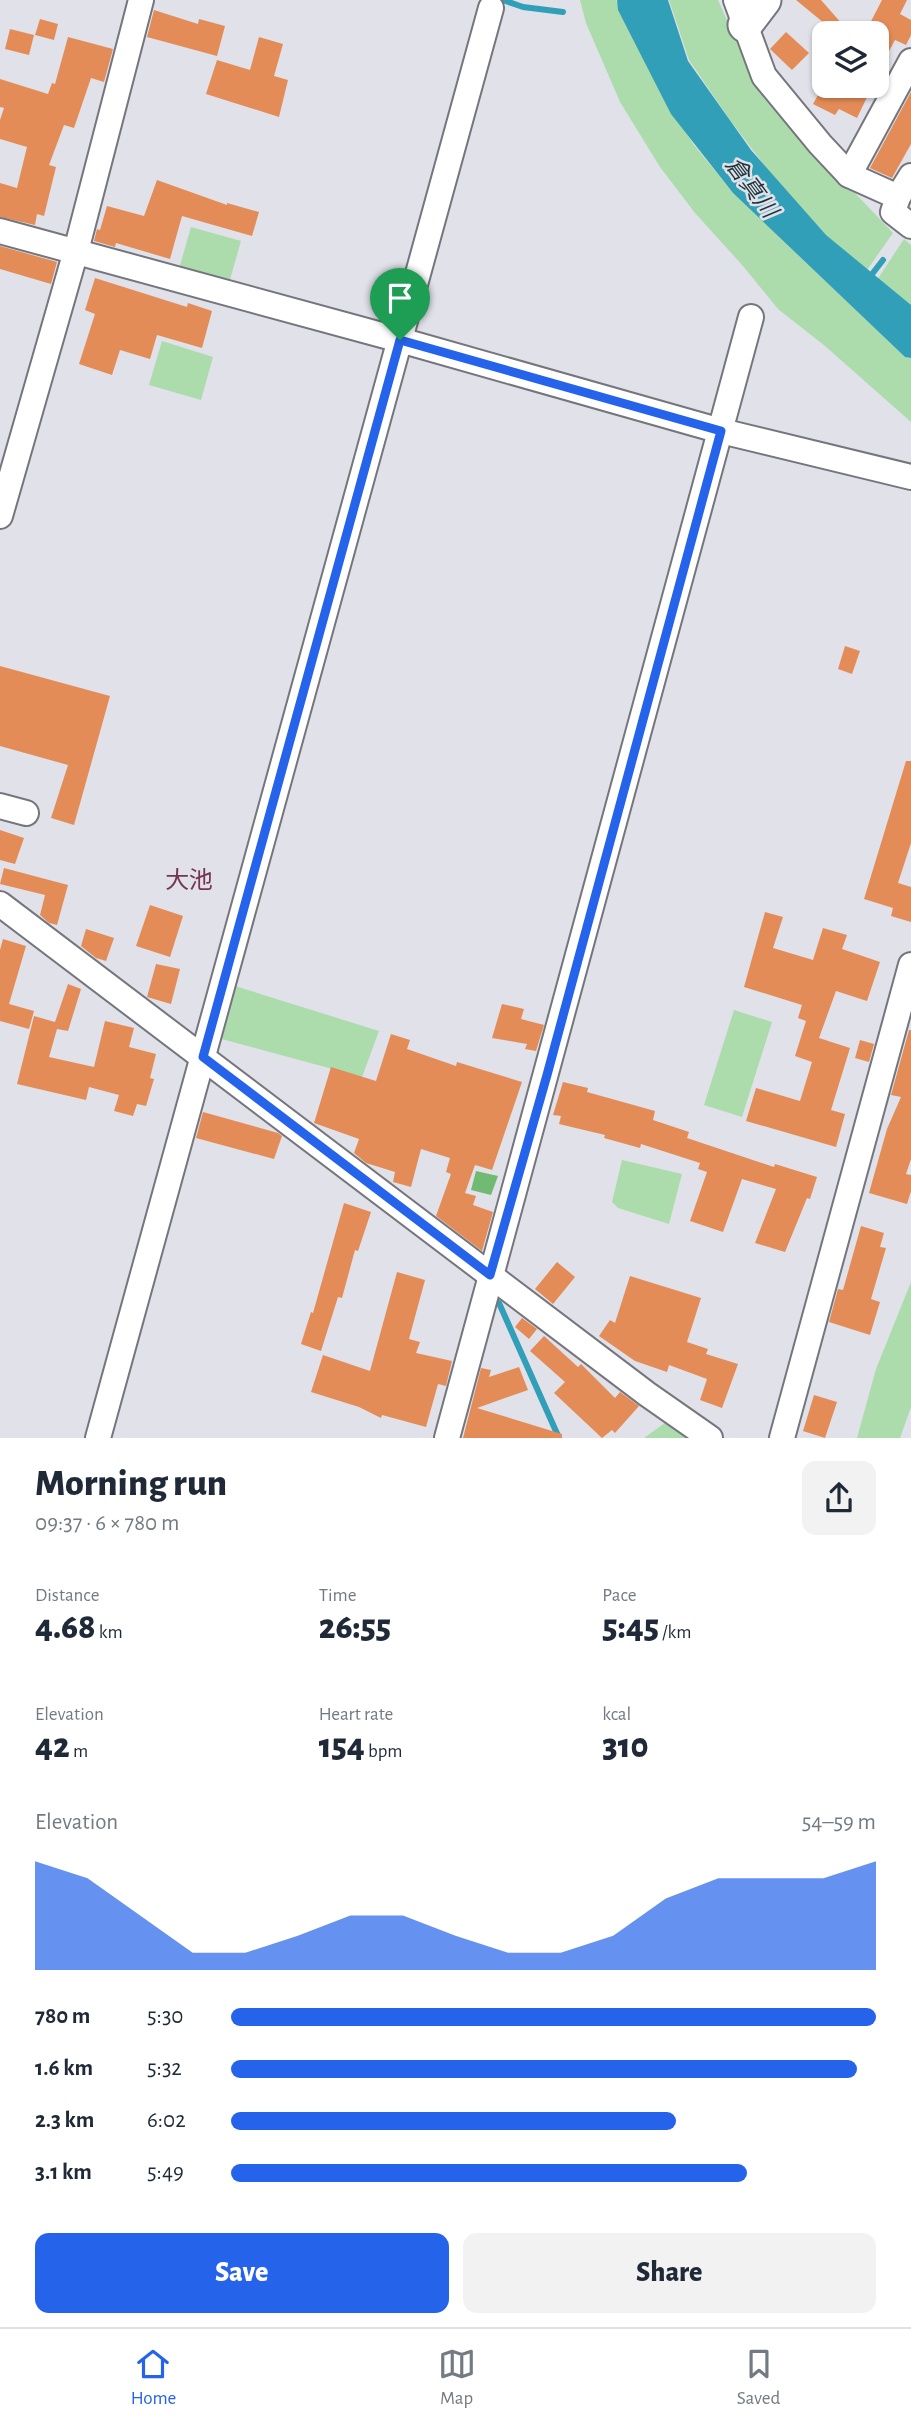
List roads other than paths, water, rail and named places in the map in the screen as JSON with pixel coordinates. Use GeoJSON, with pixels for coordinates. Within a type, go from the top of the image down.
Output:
{"type":"FeatureCollection","features":[{"type":"Feature","properties":{"kind":"street"},"geometry":{"type":"LineString","coordinates":[[0,516],[76,251],[141,0]]}},
{"type":"Feature","properties":{"kind":"street"},"geometry":{"type":"LineString","coordinates":[[98,1438],[491,8]]}},
{"type":"Feature","properties":{"kind":"street"},"geometry":{"type":"LineString","coordinates":[[748,8],[764,76],[849,175],[898,197]]}},
{"type":"Feature","properties":{"kind":"street"},"geometry":{"type":"LineString","coordinates":[[849,175],[911,61]]}},
{"type":"Feature","properties":{"kind":"street"},"geometry":{"type":"LineString","coordinates":[[911,176],[898,197],[893,212],[911,226]]}},
{"type":"Feature","properties":{"kind":"street"},"geometry":{"type":"LineString","coordinates":[[0,231],[721,431],[911,477]]}},
{"type":"Feature","properties":{"kind":"street"},"geometry":{"type":"LineString","coordinates":[[447,1438],[751,317]]}},
{"type":"Feature","properties":{"kind":"street"},"geometry":{"type":"LineString","coordinates":[[0,806],[26,813]]}},
{"type":"Feature","properties":{"kind":"street"},"geometry":{"type":"LineString","coordinates":[[0,904],[647,1394],[710,1438]]}},
{"type":"Feature","properties":{"kind":"street"},"geometry":{"type":"LineString","coordinates":[[782,1438],[911,965]]}},
{"type":"Feature","properties":{"kind":"water","name":"倉真川"},"geometry":{"type":"Polygon","coordinates":[[[617,0],[668,0],[688,61],[751,150],[826,235],[911,305],[911,358],[905,357],[733,193],[671,114],[618,10],[617,0]]]}},
{"type":"Feature","properties":{"kind":"waterway"},"geometry":{"type":"LineString","coordinates":[[503,0],[523,7],[563,12]]}},
{"type":"Feature","properties":{"kind":"waterway"},"geometry":{"type":"LineString","coordinates":[[869,278],[883,260]]}},
{"type":"Feature","properties":{"kind":"waterway"},"geometry":{"type":"LineString","coordinates":[[499,1303],[559,1438]]}},
{"type":"Feature","properties":{"kind":"district","name":"大池"},"geometry":{"type":"Point","coordinates":[189,880]}}]}
